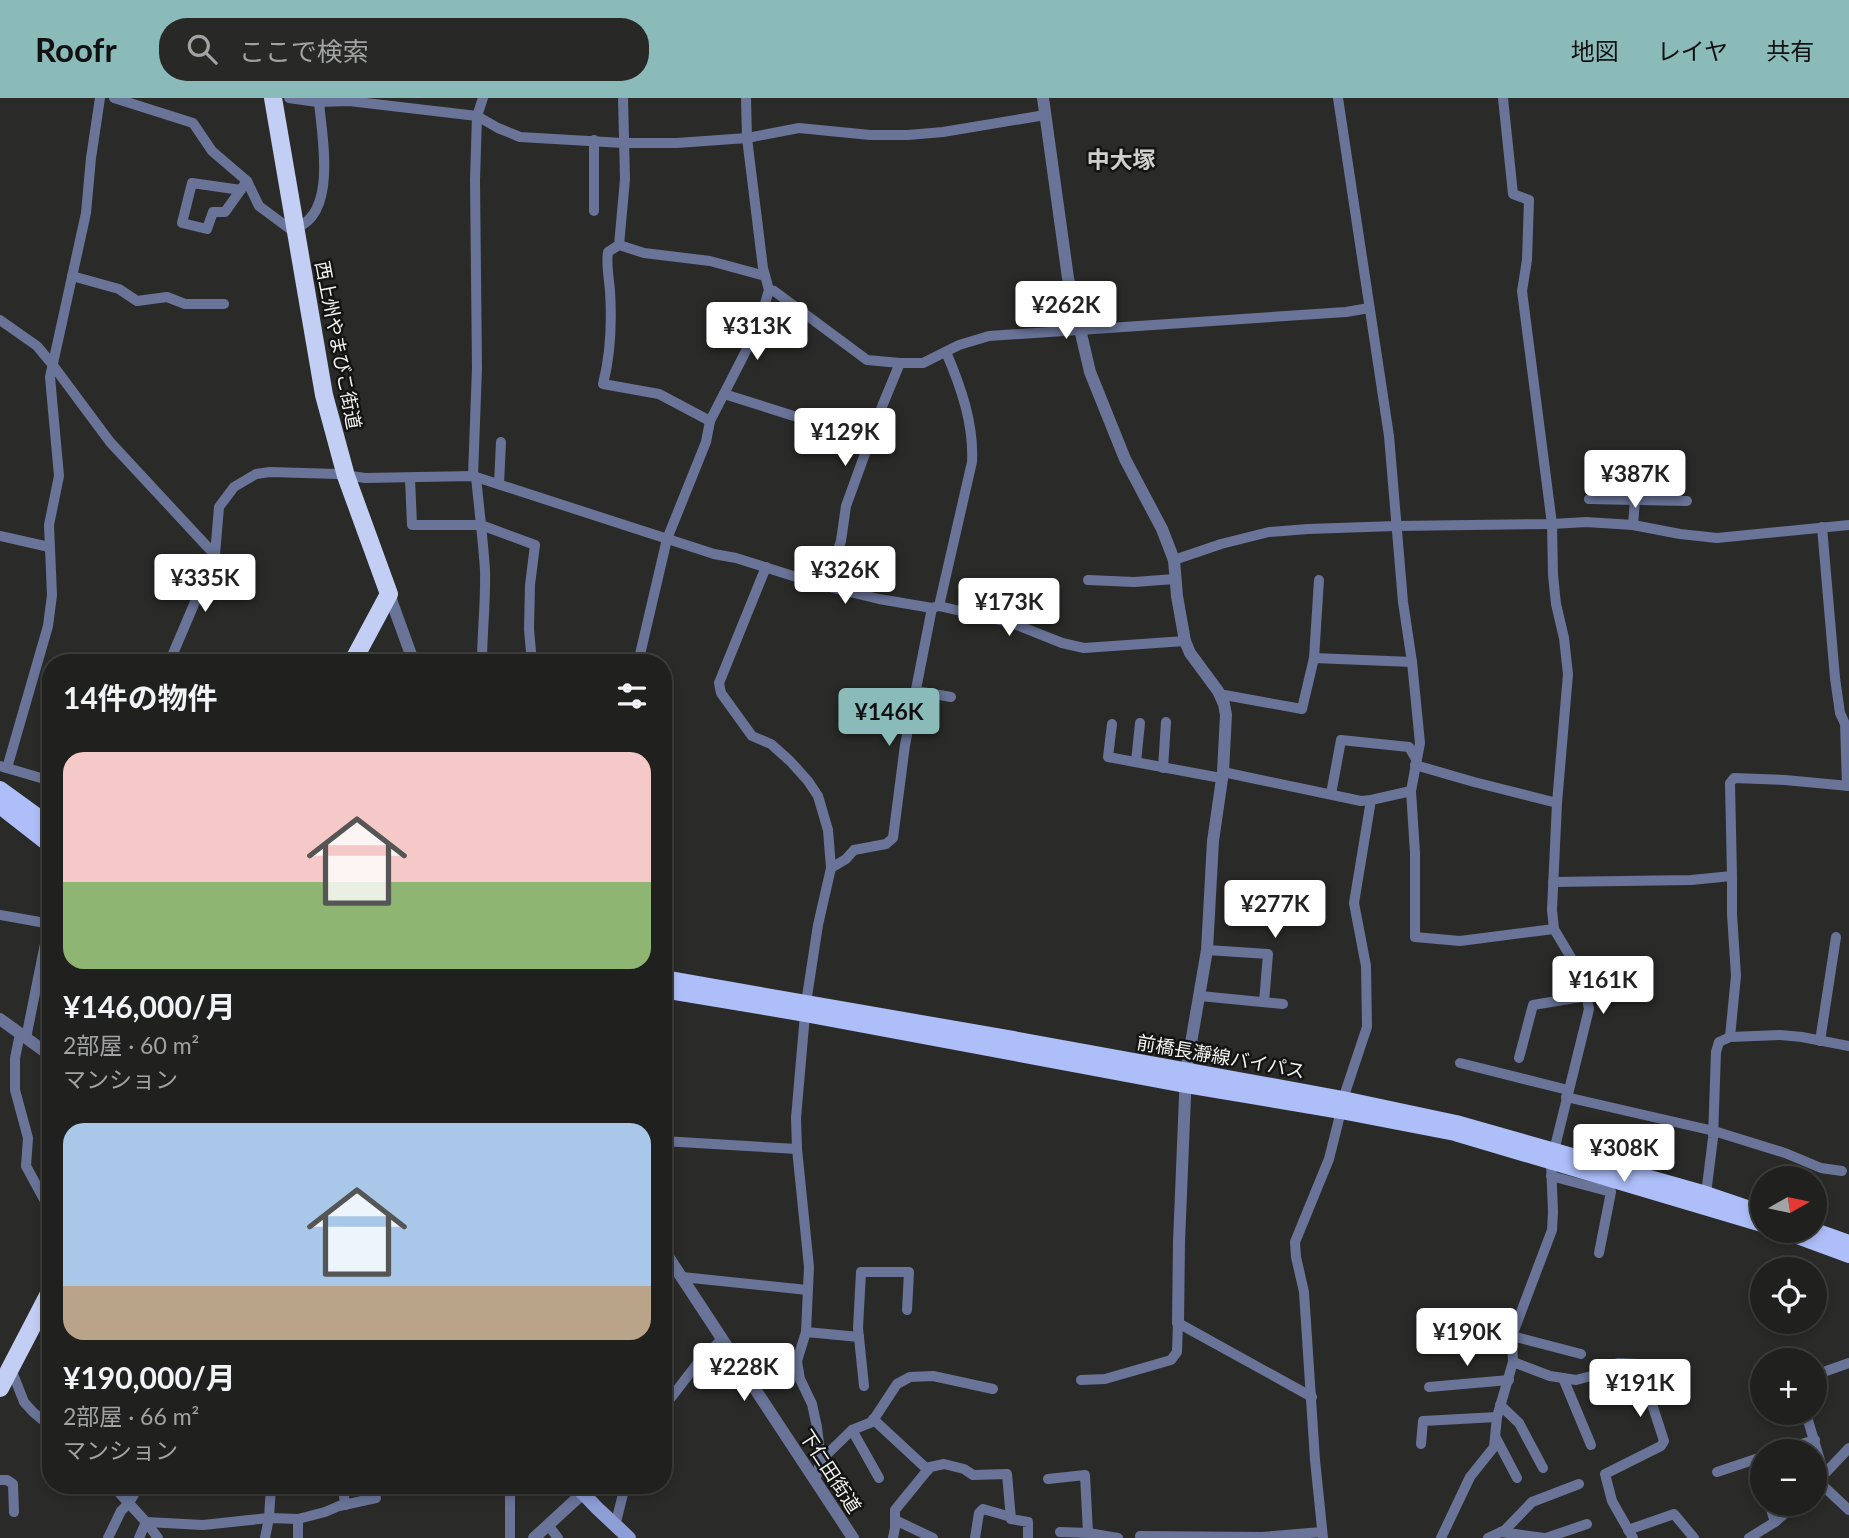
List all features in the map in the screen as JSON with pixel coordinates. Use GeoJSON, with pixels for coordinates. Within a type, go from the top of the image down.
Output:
{"type":"FeatureCollection","features":[{"type":"Feature","properties":{"kind":"highway","name":"西上州やまびこ街道"},"geometry":{"type":"LineString","coordinates":[[274,98],[324,396],[346,475],[389,594]]}},
{"type":"Feature","properties":{"kind":"highway"},"geometry":{"type":"LineString","coordinates":[[357,654],[389,594]]}},
{"type":"Feature","properties":{"kind":"highway"},"geometry":{"type":"LineString","coordinates":[[0,1388],[42,1308]]}},
{"type":"Feature","properties":{"kind":"main road"},"geometry":{"type":"LineString","coordinates":[[0,789],[42,819]]}},
{"type":"Feature","properties":{"kind":"main road"},"geometry":{"type":"LineString","coordinates":[[0,806],[42,839]]}},
{"type":"Feature","properties":{"kind":"main road","name":"前橋長瀞線バイパス"},"geometry":{"type":"LineString","coordinates":[[672,980],[806,1009]]}},
{"type":"Feature","properties":{"kind":"main road","name":"前橋長瀞線バイパス"},"geometry":{"type":"LineString","coordinates":[[672,991],[1013,1039],[1186,1078],[1456,1123],[1552,1163],[1750,1220]]}},
{"type":"Feature","properties":{"kind":"main road","name":"前橋長瀞線バイパス"},"geometry":{"type":"LineString","coordinates":[[1552,1163],[1706,1194],[1750,1209]]}},
{"type":"Feature","properties":{"kind":"main road"},"geometry":{"type":"LineString","coordinates":[[1827,1235],[1849,1243]]}},
{"type":"Feature","properties":{"kind":"main road"},"geometry":{"type":"LineString","coordinates":[[1816,1243],[1849,1255]]}},
{"type":"Feature","properties":{"kind":"main road"},"geometry":{"type":"LineString","coordinates":[[584,1494],[622,1533]]}},
{"type":"Feature","properties":{"kind":"street"},"geometry":{"type":"LineString","coordinates":[[42,778],[3,767],[48,626],[52,595],[49,525],[59,476],[50,377],[86,213],[90,158],[100,98]]}},
{"type":"Feature","properties":{"kind":"street"},"geometry":{"type":"LineString","coordinates":[[114,98],[193,123],[212,151],[244,185],[259,206],[290,229],[307,223],[316,211],[324,187],[318,101]]}},
{"type":"Feature","properties":{"kind":"street"},"geometry":{"type":"LineString","coordinates":[[289,98],[349,101],[477,116],[520,137],[623,143],[677,143],[747,138],[799,128],[870,135],[908,135],[1045,115]]}},
{"type":"Feature","properties":{"kind":"street"},"geometry":{"type":"LineString","coordinates":[[482,654],[485,570],[475,477],[475,180],[477,116],[483,98]]}},
{"type":"Feature","properties":{"kind":"street"},"geometry":{"type":"LineString","coordinates":[[619,245],[625,179],[623,98]]}},
{"type":"Feature","properties":{"kind":"street"},"geometry":{"type":"LineString","coordinates":[[641,654],[667,540],[706,442],[710,421],[761,317],[769,290],[747,138],[746,98]]}},
{"type":"Feature","properties":{"kind":"street"},"geometry":{"type":"LineString","coordinates":[[1043,98],[1068,278],[1090,372],[1125,459],[1162,528],[1174,560],[1185,641],[1190,653],[1219,694],[1226,715],[1222,775],[1213,841],[1208,950],[1186,1078],[1177,1352],[1171,1360],[1105,1379],[1081,1380]]}},
{"type":"Feature","properties":{"kind":"street"},"geometry":{"type":"LineString","coordinates":[[1338,98],[1390,436],[1403,602],[1420,743],[1411,791],[1415,853],[1415,937],[1460,941],[1554,929]]}},
{"type":"Feature","properties":{"kind":"street"},"geometry":{"type":"LineString","coordinates":[[1441,1538],[1470,1477],[1494,1447],[1497,1416],[1513,1362],[1512,1336],[1552,1230],[1552,1163],[1589,1009],[1576,966],[1554,929],[1552,910],[1557,803],[1568,674],[1564,638],[1556,604],[1552,524],[1522,291],[1527,260],[1528,200],[1513,194],[1503,98]]}},
{"type":"Feature","properties":{"kind":"street"},"geometry":{"type":"LineString","coordinates":[[594,141],[594,211]]}},
{"type":"Feature","properties":{"kind":"street"},"geometry":{"type":"LineString","coordinates":[[192,183],[244,185],[225,212],[213,212],[207,229],[182,222],[192,183]]}},
{"type":"Feature","properties":{"kind":"street"},"geometry":{"type":"LineString","coordinates":[[619,245],[644,253],[710,261],[765,276]]}},
{"type":"Feature","properties":{"kind":"street"},"geometry":{"type":"LineString","coordinates":[[619,245],[608,252],[607,260],[611,343],[603,384],[659,394],[710,421]]}},
{"type":"Feature","properties":{"kind":"street"},"geometry":{"type":"LineString","coordinates":[[72,276],[119,289],[137,301],[167,297],[185,304],[224,304]]}},
{"type":"Feature","properties":{"kind":"street"},"geometry":{"type":"LineString","coordinates":[[769,290],[867,360],[900,363],[923,363],[959,345],[989,336],[1332,313],[1369,308]]}},
{"type":"Feature","properties":{"kind":"street"},"geometry":{"type":"LineString","coordinates":[[0,320],[37,346],[110,442],[215,555]]}},
{"type":"Feature","properties":{"kind":"street"},"geometry":{"type":"LineString","coordinates":[[831,868],[846,859],[854,850],[880,846],[893,838],[905,745],[916,691],[972,462],[973,442],[960,386],[946,352]]}},
{"type":"Feature","properties":{"kind":"street"},"geometry":{"type":"LineString","coordinates":[[825,586],[841,541],[846,506],[900,363]]}},
{"type":"Feature","properties":{"kind":"street"},"geometry":{"type":"LineString","coordinates":[[724,394],[816,423]]}},
{"type":"Feature","properties":{"kind":"street"},"geometry":{"type":"LineString","coordinates":[[499,484],[501,442]]}},
{"type":"Feature","properties":{"kind":"street"},"geometry":{"type":"LineString","coordinates":[[173,654],[215,555],[219,507],[238,484],[256,474],[270,472],[365,478],[475,477],[667,540],[825,586],[1012,623],[1062,643],[1084,648],[1185,641]]}},
{"type":"Feature","properties":{"kind":"street"},"geometry":{"type":"LineString","coordinates":[[410,478],[412,525],[481,525],[536,545],[530,585],[531,654]]}},
{"type":"Feature","properties":{"kind":"street"},"geometry":{"type":"LineString","coordinates":[[1589,499],[1687,501]]}},
{"type":"Feature","properties":{"kind":"street"},"geometry":{"type":"LineString","coordinates":[[1633,525],[1635,500]]}},
{"type":"Feature","properties":{"kind":"street"},"geometry":{"type":"LineString","coordinates":[[1174,560],[1269,532],[1586,522],[1633,525],[1717,538],[1849,525]]}},
{"type":"Feature","properties":{"kind":"street"},"geometry":{"type":"LineString","coordinates":[[1730,1037],[1736,976],[1730,783],[1734,778],[1848,786],[1844,724],[1835,678],[1822,527]]}},
{"type":"Feature","properties":{"kind":"street"},"geometry":{"type":"LineString","coordinates":[[0,536],[49,547]]}},
{"type":"Feature","properties":{"kind":"street"},"geometry":{"type":"LineString","coordinates":[[766,567],[719,683],[721,693],[752,736],[771,744],[790,761],[818,796],[828,830],[831,868],[818,925],[806,1009],[796,1118],[809,1267],[806,1332],[797,1362],[800,1379],[812,1404],[817,1427],[821,1460],[815,1481]]}},
{"type":"Feature","properties":{"kind":"street"},"geometry":{"type":"LineString","coordinates":[[1088,580],[1134,582],[1175,579]]}},
{"type":"Feature","properties":{"kind":"street"},"geometry":{"type":"LineString","coordinates":[[1219,694],[1302,709],[1314,658],[1319,580]]}},
{"type":"Feature","properties":{"kind":"street"},"geometry":{"type":"LineString","coordinates":[[389,594],[411,654]]}},
{"type":"Feature","properties":{"kind":"street"},"geometry":{"type":"LineString","coordinates":[[1314,658],[1412,662]]}},
{"type":"Feature","properties":{"kind":"street"},"geometry":{"type":"LineString","coordinates":[[916,691],[951,697]]}},
{"type":"Feature","properties":{"kind":"street"},"geometry":{"type":"LineString","coordinates":[[1163,768],[1166,722]]}},
{"type":"Feature","properties":{"kind":"street"},"geometry":{"type":"LineString","coordinates":[[1136,762],[1140,723]]}},
{"type":"Feature","properties":{"kind":"street"},"geometry":{"type":"LineString","coordinates":[[1112,724],[1108,757],[1361,801],[1411,791]]}},
{"type":"Feature","properties":{"kind":"street"},"geometry":{"type":"LineString","coordinates":[[1331,794],[1341,740],[1409,747],[1415,762],[1474,782],[1557,803]]}},
{"type":"Feature","properties":{"kind":"street"},"geometry":{"type":"LineString","coordinates":[[1140,1536],[1206,1538],[1323,1535],[1315,1460],[1304,1292],[1295,1242],[1329,1159],[1342,1105],[1367,1027],[1366,966],[1354,903],[1371,800]]}},
{"type":"Feature","properties":{"kind":"street"},"geometry":{"type":"LineString","coordinates":[[1553,882],[1691,880],[1732,876]]}},
{"type":"Feature","properties":{"kind":"street"},"geometry":{"type":"LineString","coordinates":[[0,915],[42,923]]}},
{"type":"Feature","properties":{"kind":"street"},"geometry":{"type":"LineString","coordinates":[[1820,1041],[1836,937]]}},
{"type":"Feature","properties":{"kind":"street"},"geometry":{"type":"LineString","coordinates":[[1208,950],[1268,954],[1264,1002]]}},
{"type":"Feature","properties":{"kind":"street"},"geometry":{"type":"LineString","coordinates":[[42,974],[15,1058],[15,1090],[28,1138],[26,1167],[42,1196]]}},
{"type":"Feature","properties":{"kind":"street"},"geometry":{"type":"LineString","coordinates":[[1200,996],[1283,1004]]}},
{"type":"Feature","properties":{"kind":"street"},"geometry":{"type":"LineString","coordinates":[[1519,1058],[1534,1004],[1587,996]]}},
{"type":"Feature","properties":{"kind":"street"},"geometry":{"type":"LineString","coordinates":[[0,1020],[42,1050]]}},
{"type":"Feature","properties":{"kind":"street"},"geometry":{"type":"LineString","coordinates":[[1706,1194],[1714,1131],[1718,1042],[1730,1037],[1780,1035],[1849,1046]]}},
{"type":"Feature","properties":{"kind":"street"},"geometry":{"type":"LineString","coordinates":[[1460,1063],[1714,1131],[1785,1153],[1821,1168],[1843,1171]]}},
{"type":"Feature","properties":{"kind":"street"},"geometry":{"type":"LineString","coordinates":[[672,1142],[797,1149]]}},
{"type":"Feature","properties":{"kind":"street"},"geometry":{"type":"LineString","coordinates":[[1552,1163],[1611,1192],[1600,1253]]}},
{"type":"Feature","properties":{"kind":"street","name":"下仁田街道"},"geometry":{"type":"LineString","coordinates":[[672,1262],[853,1538]]}},
{"type":"Feature","properties":{"kind":"street"},"geometry":{"type":"LineString","coordinates":[[864,1386],[859,1338],[861,1272],[909,1272],[907,1310]]}},
{"type":"Feature","properties":{"kind":"street"},"geometry":{"type":"LineString","coordinates":[[682,1277],[807,1290]]}},
{"type":"Feature","properties":{"kind":"street"},"geometry":{"type":"LineString","coordinates":[[1178,1323],[1312,1397]]}},
{"type":"Feature","properties":{"kind":"street"},"geometry":{"type":"LineString","coordinates":[[806,1332],[859,1338]]}},
{"type":"Feature","properties":{"kind":"street"},"geometry":{"type":"LineString","coordinates":[[1512,1336],[1581,1354]]}},
{"type":"Feature","properties":{"kind":"street"},"geometry":{"type":"LineString","coordinates":[[672,1396],[697,1364],[722,1339]]}},
{"type":"Feature","properties":{"kind":"street"},"geometry":{"type":"LineString","coordinates":[[1513,1362],[1550,1376],[1576,1380],[1595,1375],[1618,1363],[1639,1364],[1664,1441],[1661,1446],[1605,1474],[1612,1501],[1631,1534],[1674,1514],[1694,1538]]}},
{"type":"Feature","properties":{"kind":"street"},"geometry":{"type":"LineString","coordinates":[[1827,1371],[1849,1363]]}},
{"type":"Feature","properties":{"kind":"street"},"geometry":{"type":"LineString","coordinates":[[11,1368],[24,1402],[42,1420]]}},
{"type":"Feature","properties":{"kind":"street"},"geometry":{"type":"LineString","coordinates":[[821,1460],[852,1430],[872,1422],[897,1384],[909,1377],[933,1376],[993,1388]]}},
{"type":"Feature","properties":{"kind":"street"},"geometry":{"type":"LineString","coordinates":[[1563,1378],[1591,1445]]}},
{"type":"Feature","properties":{"kind":"street"},"geometry":{"type":"LineString","coordinates":[[1429,1387],[1509,1380]]}},
{"type":"Feature","properties":{"kind":"street"},"geometry":{"type":"LineString","coordinates":[[1500,1405],[1519,1423],[1544,1468]]}},
{"type":"Feature","properties":{"kind":"street"},"geometry":{"type":"LineString","coordinates":[[1421,1444],[1423,1421],[1497,1416]]}},
{"type":"Feature","properties":{"kind":"street"},"geometry":{"type":"LineString","coordinates":[[873,1419],[928,1470]]}},
{"type":"Feature","properties":{"kind":"street"},"geometry":{"type":"LineString","coordinates":[[852,1430],[879,1478]]}},
{"type":"Feature","properties":{"kind":"street"},"geometry":{"type":"LineString","coordinates":[[1495,1438],[1517,1478]]}},
{"type":"Feature","properties":{"kind":"street"},"geometry":{"type":"LineString","coordinates":[[1827,1471],[1849,1448]]}},
{"type":"Feature","properties":{"kind":"street"},"geometry":{"type":"LineString","coordinates":[[1717,1472],[1750,1461]]}},
{"type":"Feature","properties":{"kind":"street"},"geometry":{"type":"LineString","coordinates":[[893,1538],[895,1510],[930,1467],[944,1464],[964,1469],[973,1475],[1007,1474],[1010,1517]]}},
{"type":"Feature","properties":{"kind":"street"},"geometry":{"type":"LineString","coordinates":[[1048,1479],[1085,1475],[1088,1533]]}},
{"type":"Feature","properties":{"kind":"street"},"geometry":{"type":"LineString","coordinates":[[0,1480],[13,1484],[14,1512]]}},
{"type":"Feature","properties":{"kind":"street"},"geometry":{"type":"LineString","coordinates":[[1488,1538],[1505,1530],[1532,1502],[1579,1484]]}},
{"type":"Feature","properties":{"kind":"street"},"geometry":{"type":"LineString","coordinates":[[1827,1488],[1849,1510]]}},
{"type":"Feature","properties":{"kind":"street"},"geometry":{"type":"LineString","coordinates":[[121,1494],[158,1538]]}},
{"type":"Feature","properties":{"kind":"street"},"geometry":{"type":"LineString","coordinates":[[108,1538],[121,1511],[134,1494]]}},
{"type":"Feature","properties":{"kind":"street"},"geometry":{"type":"LineString","coordinates":[[265,1538],[270,1494]]}},
{"type":"Feature","properties":{"kind":"street"},"geometry":{"type":"LineString","coordinates":[[344,1494],[345,1505]]}},
{"type":"Feature","properties":{"kind":"street"},"geometry":{"type":"LineString","coordinates":[[509,1494],[510,1538]]}},
{"type":"Feature","properties":{"kind":"street"},"geometry":{"type":"LineString","coordinates":[[534,1538],[575,1494]]}},
{"type":"Feature","properties":{"kind":"street"},"geometry":{"type":"LineString","coordinates":[[622,1533],[624,1494]]}},
{"type":"Feature","properties":{"kind":"street"},"geometry":{"type":"LineString","coordinates":[[146,1522],[203,1525],[269,1518],[298,1519],[376,1498]]}},
{"type":"Feature","properties":{"kind":"street"},"geometry":{"type":"LineString","coordinates":[[975,1538],[979,1513],[983,1509],[1028,1522],[1028,1538]]}},
{"type":"Feature","properties":{"kind":"street"},"geometry":{"type":"LineString","coordinates":[[1773,1516],[1775,1522]]}},
{"type":"Feature","properties":{"kind":"street"},"geometry":{"type":"LineString","coordinates":[[1749,1538],[1782,1516]]}},
{"type":"Feature","properties":{"kind":"street"},"geometry":{"type":"LineString","coordinates":[[298,1519],[298,1538]]}},
{"type":"Feature","properties":{"kind":"street"},"geometry":{"type":"LineString","coordinates":[[895,1520],[933,1538]]}},
{"type":"Feature","properties":{"kind":"street"},"geometry":{"type":"LineString","coordinates":[[139,1538],[146,1522]]}},
{"type":"Feature","properties":{"kind":"street"},"geometry":{"type":"LineString","coordinates":[[1501,1532],[1545,1538],[1587,1524]]}},
{"type":"Feature","properties":{"kind":"street"},"geometry":{"type":"LineString","coordinates":[[548,1525],[558,1538]]}},
{"type":"Feature","properties":{"kind":"street"},"geometry":{"type":"LineString","coordinates":[[1060,1532],[1118,1538]]}},
{"type":"Feature","properties":{"kind":"district","name":"中大塚"},"geometry":{"type":"Point","coordinates":[1121,159]}}]}
